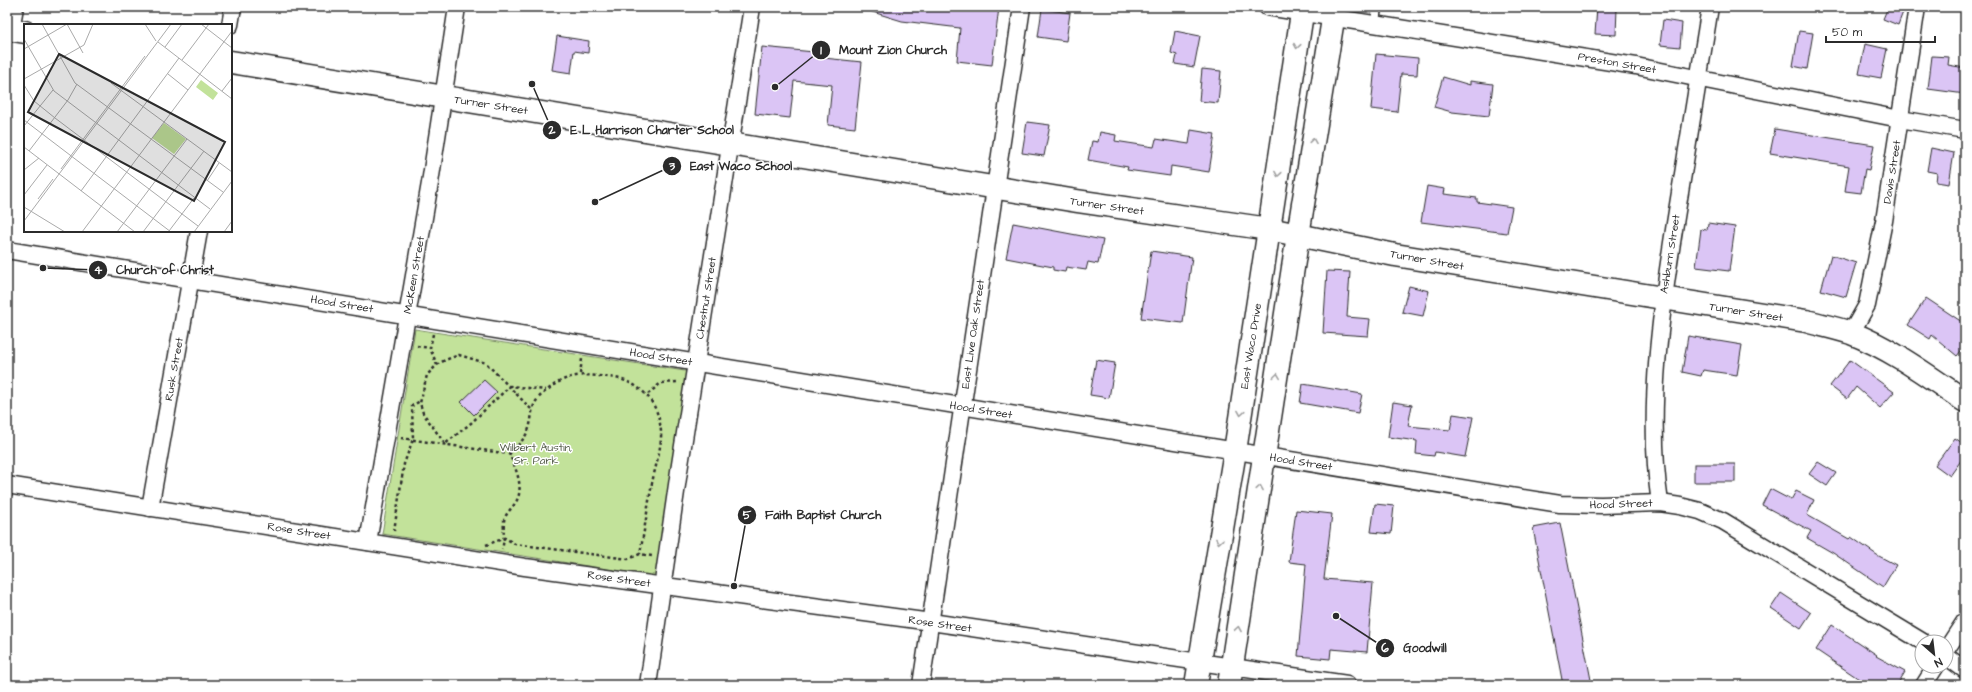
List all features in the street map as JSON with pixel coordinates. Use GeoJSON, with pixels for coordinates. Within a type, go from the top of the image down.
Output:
{"type":"FeatureCollection","features":[{"type":"Feature","properties":{"kind":"street"},"geometry":{"type":"LineString","coordinates":[[14,30],[15,7]]}},
{"type":"Feature","properties":{"kind":"street"},"geometry":{"type":"LineString","coordinates":[[230,24],[233,7]]}},
{"type":"Feature","properties":{"kind":"street","name":"McKeen Street"},"geometry":{"type":"LineString","coordinates":[[368,542],[387,436],[457,7]]}},
{"type":"Feature","properties":{"kind":"street","name":"Chestnut Street"},"geometry":{"type":"LineString","coordinates":[[648,685],[695,368],[752,7]]}},
{"type":"Feature","properties":{"kind":"street","name":"East Live Oak Street"},"geometry":{"type":"LineString","coordinates":[[921,685],[1022,7]]}},
{"type":"Feature","properties":{"kind":"street","name":"Preston Street"},"geometry":{"type":"LineString","coordinates":[[1267,7],[1335,12],[1375,23],[1698,77],[1900,119],[1965,130]]}},
{"type":"Feature","properties":{"kind":"street","name":"Ashburn Street"},"geometry":{"type":"LineString","coordinates":[[1660,503],[1655,473],[1656,411],[1664,299],[1710,7]]}},
{"type":"Feature","properties":{"kind":"street","name":"Davis Street"},"geometry":{"type":"LineString","coordinates":[[1851,333],[1867,305],[1884,221],[1917,7]]}},
{"type":"Feature","properties":{"kind":"street","name":"East Waco Drive"},"geometry":{"type":"LineString","coordinates":[[1196,685],[1235,451],[1303,10]]}},
{"type":"Feature","properties":{"kind":"street"},"geometry":{"type":"LineString","coordinates":[[1231,676],[1298,235],[1335,12]]}},
{"type":"Feature","properties":{"kind":"street","name":"Turner Street"},"geometry":{"type":"LineString","coordinates":[[232,62],[995,188],[1269,229],[1395,255],[1806,321],[1851,333],[1876,344],[1904,360],[1965,401]]}},
{"type":"Feature","properties":{"kind":"street","name":"Rusk Street"},"geometry":{"type":"LineString","coordinates":[[150,508],[199,232]]}},
{"type":"Feature","properties":{"kind":"street","name":"Hood Street"},"geometry":{"type":"LineString","coordinates":[[7,250],[407,315],[695,368],[962,407],[1560,504],[1601,505],[1660,503],[1680,506],[1700,511],[1723,521],[1914,637]]}},
{"type":"Feature","properties":{"kind":"street","name":"Rose Street"},"geometry":{"type":"LineString","coordinates":[[7,485],[499,563],[931,622],[1199,662],[1231,676],[1347,684]]}},
{"type":"Feature","properties":{"kind":"street"},"geometry":{"type":"LineString","coordinates":[[1954,638],[1965,621]]}},
{"type":"Feature","properties":{"kind":"street"},"geometry":{"type":"LineString","coordinates":[[1954,662],[1965,670]]}},
{"type":"Feature","properties":{"kind":"street"},"geometry":{"type":"LineString","coordinates":[[1924,685],[1931,674]]}},
{"type":"Feature","properties":{"kind":"lane"},"geometry":{"type":"LineString","coordinates":[[1375,23],[1377,7]]}},
{"type":"Feature","properties":{"kind":"path"},"geometry":{"type":"LineString","coordinates":[[435,320],[430,348],[437,365]]}},
{"type":"Feature","properties":{"kind":"path"},"geometry":{"type":"LineString","coordinates":[[445,444],[423,413],[420,401],[427,375],[437,365],[445,360],[459,356],[486,363],[532,409]]}},
{"type":"Feature","properties":{"kind":"path"},"geometry":{"type":"LineString","coordinates":[[648,394],[661,383],[682,381],[695,368]]}},
{"type":"Feature","properties":{"kind":"path"},"geometry":{"type":"LineString","coordinates":[[509,454],[528,431],[532,409],[537,399],[547,390],[566,378],[580,374],[617,378],[630,382],[648,394],[654,405],[661,433],[640,554]]}},
{"type":"Feature","properties":{"kind":"path"},"geometry":{"type":"LineString","coordinates":[[510,386],[547,390]]}},
{"type":"Feature","properties":{"kind":"path"},"geometry":{"type":"LineString","coordinates":[[445,444],[472,423],[510,386]]}},
{"type":"Feature","properties":{"kind":"path"},"geometry":{"type":"LineString","coordinates":[[401,532],[393,531],[404,464],[413,439],[412,406],[420,401]]}},
{"type":"Feature","properties":{"kind":"path"},"geometry":{"type":"LineString","coordinates":[[387,436],[509,454]]}},
{"type":"Feature","properties":{"kind":"path"},"geometry":{"type":"LineString","coordinates":[[499,563],[505,538],[504,520],[518,499],[520,485],[515,466],[509,454]]}},
{"type":"Feature","properties":{"kind":"path"},"geometry":{"type":"LineString","coordinates":[[505,538],[515,544],[628,559],[640,554],[666,558]]}},
{"type":"Feature","properties":{"kind":"path"},"geometry":{"type":"LineString","coordinates":[[484,546],[505,538]]}},
{"type":"Feature","properties":{"kind":"green space","name":"Wilbert Austin, Sr. Park"},"geometry":{"type":"Polygon","coordinates":[[[415,329],[691,372],[658,577],[382,534],[415,329]]]}},
{"type":"Feature","properties":{"kind":"building"},"geometry":{"type":"Polygon","coordinates":[[[866,7],[999,7],[992,65],[957,61],[960,28],[902,21],[866,10],[866,7]]]}},
{"type":"Feature","properties":{"kind":"building"},"geometry":{"type":"Polygon","coordinates":[[[1597,7],[1617,8],[1616,35],[1595,34],[1597,7]]]}},
{"type":"Feature","properties":{"kind":"building"},"geometry":{"type":"Polygon","coordinates":[[[1888,7],[1903,12],[1898,25],[1883,19],[1888,7]]]}},
{"type":"Feature","properties":{"kind":"building"},"geometry":{"type":"Polygon","coordinates":[[[1042,9],[1070,13],[1066,41],[1038,37],[1042,9]]]}},
{"type":"Feature","properties":{"kind":"building"},"geometry":{"type":"Polygon","coordinates":[[[1663,20],[1682,23],[1680,47],[1660,45],[1663,20]]]}},
{"type":"Feature","properties":{"kind":"building"},"geometry":{"type":"Polygon","coordinates":[[[1175,31],[1200,36],[1194,67],[1175,64],[1177,55],[1171,53],[1175,31]]]}},
{"type":"Feature","properties":{"kind":"building"},"geometry":{"type":"Polygon","coordinates":[[[1799,31],[1813,33],[1807,69],[1793,66],[1799,31]]]}},
{"type":"Feature","properties":{"kind":"building"},"geometry":{"type":"Polygon","coordinates":[[[557,36],[589,41],[588,53],[574,51],[571,73],[552,70],[557,36]]]}},
{"type":"Feature","properties":{"kind":"building"},"geometry":{"type":"Polygon","coordinates":[[[1865,44],[1887,49],[1881,78],[1859,74],[1865,44]]]}},
{"type":"Feature","properties":{"kind":"building"},"geometry":{"type":"Polygon","coordinates":[[[762,47],[814,52],[814,57],[862,62],[855,128],[828,125],[832,85],[794,81],[790,118],[755,114],[762,47]]]}},
{"type":"Feature","properties":{"kind":"building"},"geometry":{"type":"Polygon","coordinates":[[[1376,54],[1418,58],[1417,75],[1401,74],[1397,112],[1371,109],[1376,54]]]}},
{"type":"Feature","properties":{"kind":"building"},"geometry":{"type":"Polygon","coordinates":[[[1932,56],[1949,57],[1948,65],[1965,68],[1965,94],[1928,89],[1932,56]]]}},
{"type":"Feature","properties":{"kind":"building"},"geometry":{"type":"Polygon","coordinates":[[[1202,69],[1221,71],[1218,103],[1199,101],[1202,69]]]}},
{"type":"Feature","properties":{"kind":"building"},"geometry":{"type":"Polygon","coordinates":[[[1443,77],[1470,85],[1470,81],[1493,84],[1489,116],[1452,112],[1434,107],[1443,77]]]}},
{"type":"Feature","properties":{"kind":"building"},"geometry":{"type":"Polygon","coordinates":[[[1027,122],[1050,125],[1044,156],[1022,153],[1027,122]]]}},
{"type":"Feature","properties":{"kind":"building"},"geometry":{"type":"Polygon","coordinates":[[[1775,129],[1874,145],[1869,170],[1865,169],[1861,193],[1845,191],[1849,166],[1770,153],[1775,129]]]}},
{"type":"Feature","properties":{"kind":"building"},"geometry":{"type":"Polygon","coordinates":[[[1191,130],[1215,134],[1209,172],[1171,166],[1170,176],[1127,170],[1128,167],[1088,160],[1092,141],[1098,142],[1100,132],[1116,135],[1115,141],[1154,147],[1156,139],[1189,144],[1191,130]]]}},
{"type":"Feature","properties":{"kind":"building"},"geometry":{"type":"Polygon","coordinates":[[[1931,148],[1954,153],[1949,184],[1936,182],[1937,173],[1927,171],[1931,148]]]}},
{"type":"Feature","properties":{"kind":"building"},"geometry":{"type":"Polygon","coordinates":[[[1427,186],[1445,189],[1444,194],[1477,198],[1477,202],[1512,207],[1507,233],[1421,222],[1427,186]]]}},
{"type":"Feature","properties":{"kind":"building"},"geometry":{"type":"Polygon","coordinates":[[[1013,223],[1103,240],[1098,264],[1088,262],[1086,270],[1066,267],[1065,272],[1053,270],[1053,267],[1006,258],[1013,223]]]}},
{"type":"Feature","properties":{"kind":"building"},"geometry":{"type":"Polygon","coordinates":[[[1708,223],[1735,227],[1729,271],[1696,267],[1701,229],[1707,230],[1708,223]]]}},
{"type":"Feature","properties":{"kind":"building"},"geometry":{"type":"Polygon","coordinates":[[[1151,251],[1192,257],[1183,323],[1141,318],[1151,251]]]}},
{"type":"Feature","properties":{"kind":"building"},"geometry":{"type":"Polygon","coordinates":[[[1831,255],[1856,263],[1846,297],[1821,290],[1831,255]]]}},
{"type":"Feature","properties":{"kind":"building"},"geometry":{"type":"Polygon","coordinates":[[[1327,271],[1350,272],[1347,317],[1370,319],[1368,336],[1323,333],[1327,271]]]}},
{"type":"Feature","properties":{"kind":"building"},"geometry":{"type":"Polygon","coordinates":[[[1409,286],[1429,291],[1423,316],[1402,312],[1409,286]]]}},
{"type":"Feature","properties":{"kind":"building"},"geometry":{"type":"Polygon","coordinates":[[[1926,298],[1965,324],[1965,346],[1957,356],[1932,335],[1930,339],[1908,325],[1926,298]]]}},
{"type":"Feature","properties":{"kind":"building"},"geometry":{"type":"Polygon","coordinates":[[[1688,336],[1742,345],[1737,375],[1703,370],[1701,376],[1682,372],[1688,336]]]}},
{"type":"Feature","properties":{"kind":"building"},"geometry":{"type":"Polygon","coordinates":[[[1096,360],[1115,363],[1109,398],[1090,395],[1096,360]]]}},
{"type":"Feature","properties":{"kind":"building"},"geometry":{"type":"Polygon","coordinates":[[[1850,360],[1894,392],[1880,408],[1856,387],[1847,399],[1830,386],[1850,360]]]}},
{"type":"Feature","properties":{"kind":"building"},"geometry":{"type":"Polygon","coordinates":[[[484,380],[497,392],[474,415],[461,402],[484,380]]]}},
{"type":"Feature","properties":{"kind":"building"},"geometry":{"type":"Polygon","coordinates":[[[1303,384],[1362,394],[1358,413],[1300,403],[1303,384]]]}},
{"type":"Feature","properties":{"kind":"building"},"geometry":{"type":"Polygon","coordinates":[[[1393,402],[1412,405],[1408,426],[1450,430],[1453,414],[1473,417],[1465,457],[1435,452],[1434,456],[1416,454],[1417,441],[1388,437],[1393,402]]]}},
{"type":"Feature","properties":{"kind":"building"},"geometry":{"type":"Polygon","coordinates":[[[1955,438],[1965,445],[1965,455],[1950,476],[1935,465],[1955,438]]]}},
{"type":"Feature","properties":{"kind":"building"},"geometry":{"type":"Polygon","coordinates":[[[1818,462],[1836,473],[1827,486],[1809,474],[1818,462]]]}},
{"type":"Feature","properties":{"kind":"building"},"geometry":{"type":"Polygon","coordinates":[[[1694,464],[1735,464],[1735,482],[1694,482],[1694,464]]]}},
{"type":"Feature","properties":{"kind":"building"},"geometry":{"type":"Polygon","coordinates":[[[1770,489],[1791,500],[1796,491],[1814,500],[1807,515],[1849,539],[1851,537],[1877,555],[1896,565],[1883,587],[1833,553],[1807,538],[1811,531],[1762,505],[1770,489]]]}},
{"type":"Feature","properties":{"kind":"building"},"geometry":{"type":"Polygon","coordinates":[[[1375,504],[1394,506],[1391,534],[1371,532],[1375,504]]]}},
{"type":"Feature","properties":{"kind":"building"},"geometry":{"type":"Polygon","coordinates":[[[1296,510],[1332,514],[1324,579],[1373,583],[1367,652],[1331,649],[1330,659],[1298,656],[1306,564],[1289,562],[1296,510]]]}},
{"type":"Feature","properties":{"kind":"building"},"geometry":{"type":"Polygon","coordinates":[[[1560,523],[1592,685],[1563,685],[1533,528],[1560,523]]]}},
{"type":"Feature","properties":{"kind":"building"},"geometry":{"type":"Polygon","coordinates":[[[1781,593],[1811,613],[1801,628],[1771,608],[1781,593]]]}},
{"type":"Feature","properties":{"kind":"building"},"geometry":{"type":"Polygon","coordinates":[[[1832,625],[1877,655],[1876,656],[1905,672],[1897,685],[1868,685],[1816,650],[1832,625]]]}},
{"type":"Feature","properties":{"kind":"place","name":"E L Harrison Charter School"},"geometry":{"type":"Point","coordinates":[532,84]}},
{"type":"Feature","properties":{"kind":"place","name":"Mount Zion Church"},"geometry":{"type":"Point","coordinates":[775,87]}},
{"type":"Feature","properties":{"kind":"place","name":"East Waco School"},"geometry":{"type":"Point","coordinates":[595,202]}},
{"type":"Feature","properties":{"kind":"place","name":"Church of Christ"},"geometry":{"type":"Point","coordinates":[43,268]}},
{"type":"Feature","properties":{"kind":"place","name":"Faith Baptist Church"},"geometry":{"type":"Point","coordinates":[734,586]}},
{"type":"Feature","properties":{"kind":"place","name":"Goodwill"},"geometry":{"type":"Point","coordinates":[1336,616]}}]}
